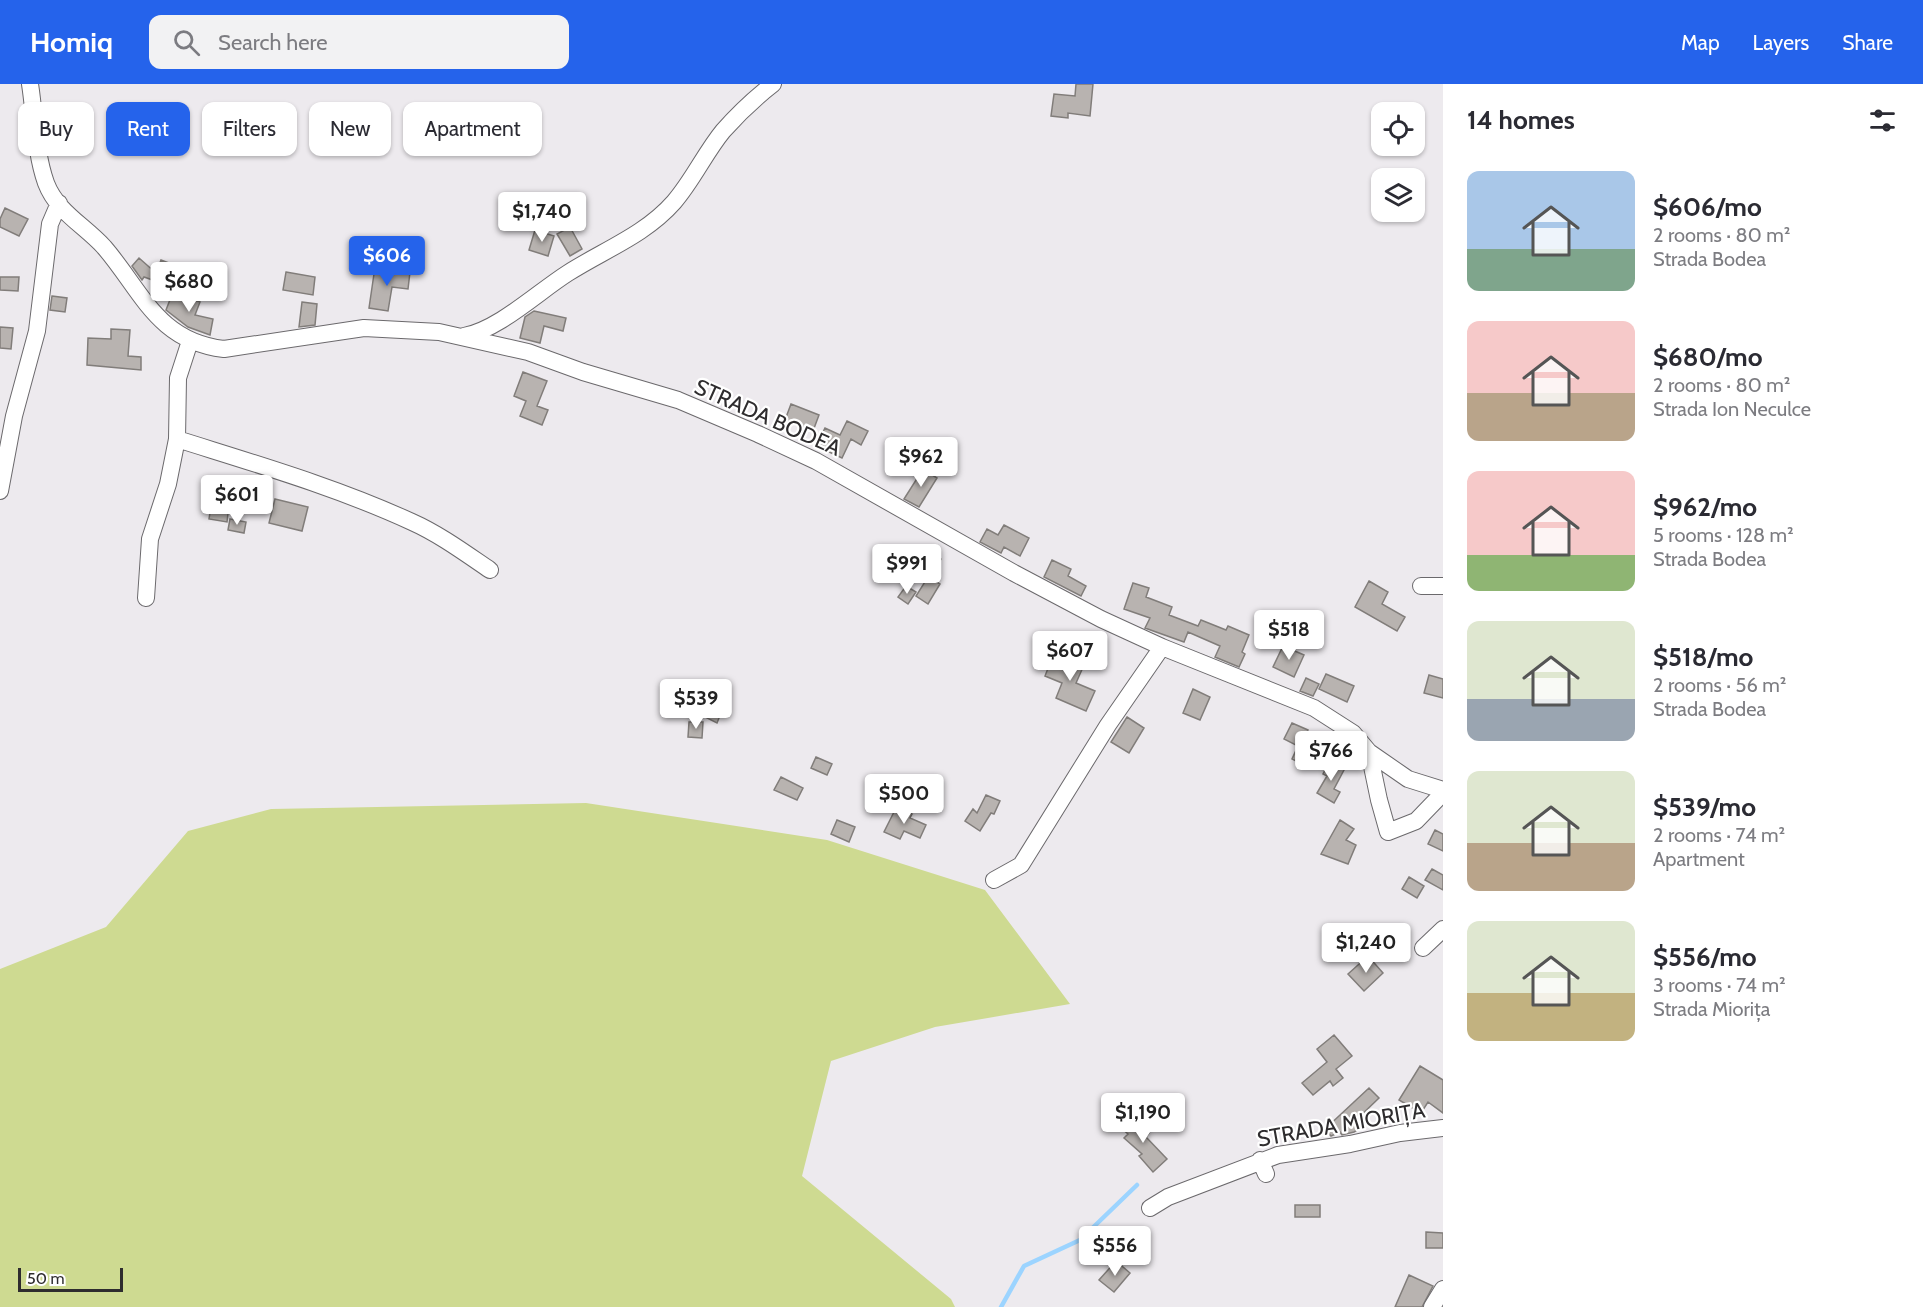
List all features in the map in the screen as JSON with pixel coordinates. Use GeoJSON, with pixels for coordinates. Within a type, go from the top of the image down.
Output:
{"type":"FeatureCollection","features":[{"type":"Feature","properties":{"kind":"street"},"geometry":{"type":"LineString","coordinates":[[30,84],[41,160],[47,184],[64,212],[103,246],[143,303],[190,341],[178,378],[177,439],[168,484],[150,539],[146,598]]}},
{"type":"Feature","properties":{"kind":"street"},"geometry":{"type":"LineString","coordinates":[[464,336],[476,334],[500,320],[568,273],[620,246],[645,227],[673,203],[722,132],[773,84]]}},
{"type":"Feature","properties":{"kind":"street"},"geometry":{"type":"LineString","coordinates":[[0,491],[14,416],[37,331],[50,224],[59,203]]}},
{"type":"Feature","properties":{"kind":"street","name":"STRADA BODEA"},"geometry":{"type":"LineString","coordinates":[[190,341],[205,347],[224,349],[364,328],[413,329],[464,336],[496,346],[528,352],[583,372],[678,400],[758,434],[863,486],[1059,598],[1162,647],[1314,708],[1353,733],[1369,752],[1408,779],[1443,791]]}},
{"type":"Feature","properties":{"kind":"street"},"geometry":{"type":"LineString","coordinates":[[177,439],[234,455],[294,476],[413,522],[490,570]]}},
{"type":"Feature","properties":{"kind":"street"},"geometry":{"type":"LineString","coordinates":[[1421,586],[1443,586]]}},
{"type":"Feature","properties":{"kind":"street"},"geometry":{"type":"LineString","coordinates":[[994,880],[1021,865],[1108,725],[1162,647]]}},
{"type":"Feature","properties":{"kind":"street"},"geometry":{"type":"LineString","coordinates":[[1369,752],[1388,832],[1416,821],[1443,791]]}},
{"type":"Feature","properties":{"kind":"street"},"geometry":{"type":"LineString","coordinates":[[1423,948],[1443,929]]}},
{"type":"Feature","properties":{"kind":"street","name":"STRADA MIORIȚA"},"geometry":{"type":"LineString","coordinates":[[1150,1208],[1168,1197],[1263,1167],[1400,1133],[1443,1128]]}},
{"type":"Feature","properties":{"kind":"street"},"geometry":{"type":"LineString","coordinates":[[1432,1307],[1443,1289]]}},
{"type":"Feature","properties":{"kind":"green space"},"geometry":{"type":"Polygon","coordinates":[[[586,803],[827,840],[985,890],[1070,1004],[935,1027],[831,1061],[802,1176],[951,1299],[955,1307],[0,1307],[0,969],[106,927],[188,831],[271,809],[586,803]]]}},
{"type":"Feature","properties":{"kind":"building"},"geometry":{"type":"Polygon","coordinates":[[[1076,84],[1093,84],[1090,116],[1068,113],[1068,118],[1051,116],[1054,94],[1075,96],[1076,84]]]}},
{"type":"Feature","properties":{"kind":"building"},"geometry":{"type":"Polygon","coordinates":[[[5,208],[28,219],[19,236],[0,227],[0,219],[5,208]]]}},
{"type":"Feature","properties":{"kind":"building"},"geometry":{"type":"Polygon","coordinates":[[[570,227],[582,249],[570,256],[557,234],[570,227]]]}},
{"type":"Feature","properties":{"kind":"building"},"geometry":{"type":"Polygon","coordinates":[[[535,230],[554,236],[548,256],[529,250],[535,230]]]}},
{"type":"Feature","properties":{"kind":"building"},"geometry":{"type":"Polygon","coordinates":[[[139,258],[156,273],[161,260],[182,268],[175,288],[144,277],[142,280],[132,266],[139,258]]]}},
{"type":"Feature","properties":{"kind":"building"},"geometry":{"type":"Polygon","coordinates":[[[375,267],[410,272],[408,289],[392,287],[388,311],[369,308],[375,267]]]}},
{"type":"Feature","properties":{"kind":"building"},"geometry":{"type":"Polygon","coordinates":[[[286,272],[315,277],[313,295],[283,290],[286,272]]]}},
{"type":"Feature","properties":{"kind":"building"},"geometry":{"type":"Polygon","coordinates":[[[0,277],[19,277],[18,291],[0,290],[0,277]]]}},
{"type":"Feature","properties":{"kind":"building"},"geometry":{"type":"Polygon","coordinates":[[[173,292],[200,302],[195,315],[213,319],[210,335],[188,327],[166,310],[173,292]]]}},
{"type":"Feature","properties":{"kind":"building"},"geometry":{"type":"Polygon","coordinates":[[[52,296],[67,298],[65,312],[50,310],[52,296]]]}},
{"type":"Feature","properties":{"kind":"building"},"geometry":{"type":"Polygon","coordinates":[[[302,302],[317,304],[315,325],[299,327],[302,302]]]}},
{"type":"Feature","properties":{"kind":"building"},"geometry":{"type":"Polygon","coordinates":[[[534,311],[566,318],[563,331],[544,326],[540,343],[520,338],[525,317],[534,311]]]}},
{"type":"Feature","properties":{"kind":"building"},"geometry":{"type":"Polygon","coordinates":[[[0,327],[13,328],[11,349],[0,348],[0,327]]]}},
{"type":"Feature","properties":{"kind":"building"},"geometry":{"type":"Polygon","coordinates":[[[111,329],[130,330],[128,356],[141,357],[141,370],[87,365],[88,338],[111,339],[111,329]]]}},
{"type":"Feature","properties":{"kind":"building"},"geometry":{"type":"Polygon","coordinates":[[[523,372],[547,381],[537,406],[548,410],[542,425],[520,416],[526,401],[514,396],[523,372]]]}},
{"type":"Feature","properties":{"kind":"building"},"geometry":{"type":"Polygon","coordinates":[[[791,404],[819,415],[813,431],[785,420],[791,404]]]}},
{"type":"Feature","properties":{"kind":"building"},"geometry":{"type":"Polygon","coordinates":[[[847,421],[868,431],[861,445],[851,439],[842,458],[816,446],[825,428],[840,435],[847,421]]]}},
{"type":"Feature","properties":{"kind":"building"},"geometry":{"type":"Polygon","coordinates":[[[923,469],[937,478],[919,507],[904,499],[923,469]]]}},
{"type":"Feature","properties":{"kind":"building"},"geometry":{"type":"Polygon","coordinates":[[[213,494],[230,496],[227,522],[209,519],[213,494]]]}},
{"type":"Feature","properties":{"kind":"building"},"geometry":{"type":"Polygon","coordinates":[[[275,499],[308,507],[302,531],[269,523],[275,499]]]}},
{"type":"Feature","properties":{"kind":"building"},"geometry":{"type":"Polygon","coordinates":[[[230,519],[246,522],[244,533],[228,530],[230,519]]]}},
{"type":"Feature","properties":{"kind":"building"},"geometry":{"type":"Polygon","coordinates":[[[1004,525],[1029,538],[1020,556],[1004,547],[1001,553],[980,542],[987,529],[998,535],[1004,525]]]}},
{"type":"Feature","properties":{"kind":"building"},"geometry":{"type":"Polygon","coordinates":[[[924,550],[941,559],[935,570],[918,561],[924,550]]]}},
{"type":"Feature","properties":{"kind":"building"},"geometry":{"type":"Polygon","coordinates":[[[1052,560],[1071,569],[1068,576],[1086,586],[1081,596],[1044,577],[1052,560]]]}},
{"type":"Feature","properties":{"kind":"building"},"geometry":{"type":"Polygon","coordinates":[[[928,577],[940,584],[928,604],[916,596],[928,577]]]}},
{"type":"Feature","properties":{"kind":"building"},"geometry":{"type":"Polygon","coordinates":[[[1369,581],[1388,592],[1382,604],[1405,617],[1397,631],[1355,607],[1369,581]]]}},
{"type":"Feature","properties":{"kind":"building"},"geometry":{"type":"Polygon","coordinates":[[[1133,583],[1149,588],[1146,597],[1172,607],[1169,615],[1198,626],[1201,620],[1226,630],[1228,626],[1249,635],[1242,652],[1245,654],[1239,667],[1215,657],[1220,646],[1188,632],[1184,642],[1145,628],[1150,618],[1124,609],[1133,583]]]}},
{"type":"Feature","properties":{"kind":"building"},"geometry":{"type":"Polygon","coordinates":[[[906,586],[916,592],[908,604],[898,597],[906,586]]]}},
{"type":"Feature","properties":{"kind":"building"},"geometry":{"type":"Polygon","coordinates":[[[1283,646],[1304,655],[1294,677],[1273,667],[1283,646]]]}},
{"type":"Feature","properties":{"kind":"building"},"geometry":{"type":"Polygon","coordinates":[[[1054,653],[1084,665],[1076,683],[1095,691],[1086,711],[1056,698],[1062,683],[1045,676],[1054,653]]]}},
{"type":"Feature","properties":{"kind":"building"},"geometry":{"type":"Polygon","coordinates":[[[1326,674],[1354,686],[1347,702],[1319,689],[1326,674]]]}},
{"type":"Feature","properties":{"kind":"building"},"geometry":{"type":"Polygon","coordinates":[[[1429,675],[1443,679],[1443,698],[1424,693],[1429,675]]]}},
{"type":"Feature","properties":{"kind":"building"},"geometry":{"type":"Polygon","coordinates":[[[1306,678],[1319,684],[1313,696],[1300,691],[1306,678]]]}},
{"type":"Feature","properties":{"kind":"building"},"geometry":{"type":"Polygon","coordinates":[[[1193,689],[1210,697],[1200,720],[1183,713],[1193,689]]]}},
{"type":"Feature","properties":{"kind":"building"},"geometry":{"type":"Polygon","coordinates":[[[711,703],[723,708],[717,723],[705,717],[711,703]]]}},
{"type":"Feature","properties":{"kind":"building"},"geometry":{"type":"Polygon","coordinates":[[[1127,717],[1144,728],[1129,753],[1111,742],[1127,717]]]}},
{"type":"Feature","properties":{"kind":"building"},"geometry":{"type":"Polygon","coordinates":[[[689,722],[703,722],[702,738],[688,737],[689,722]]]}},
{"type":"Feature","properties":{"kind":"building"},"geometry":{"type":"Polygon","coordinates":[[[1292,723],[1308,730],[1306,735],[1330,747],[1320,767],[1305,759],[1302,764],[1292,759],[1298,746],[1284,739],[1292,723]]]}},
{"type":"Feature","properties":{"kind":"building"},"geometry":{"type":"Polygon","coordinates":[[[816,757],[832,764],[827,775],[811,768],[816,757]]]}},
{"type":"Feature","properties":{"kind":"building"},"geometry":{"type":"Polygon","coordinates":[[[1330,761],[1345,768],[1334,789],[1340,792],[1334,803],[1317,793],[1327,776],[1323,774],[1330,761]]]}},
{"type":"Feature","properties":{"kind":"building"},"geometry":{"type":"Polygon","coordinates":[[[781,777],[803,788],[797,800],[774,790],[781,777]]]}},
{"type":"Feature","properties":{"kind":"building"},"geometry":{"type":"Polygon","coordinates":[[[986,795],[1000,801],[994,814],[991,813],[980,831],[965,821],[973,809],[977,813],[986,795]]]}},
{"type":"Feature","properties":{"kind":"building"},"geometry":{"type":"Polygon","coordinates":[[[897,806],[912,814],[910,818],[926,825],[920,838],[904,831],[900,839],[884,832],[897,806]]]}},
{"type":"Feature","properties":{"kind":"building"},"geometry":{"type":"Polygon","coordinates":[[[837,820],[855,827],[849,842],[831,834],[837,820]]]}},
{"type":"Feature","properties":{"kind":"building"},"geometry":{"type":"Polygon","coordinates":[[[1340,820],[1354,829],[1346,840],[1356,845],[1348,864],[1321,854],[1340,820]]]}},
{"type":"Feature","properties":{"kind":"building"},"geometry":{"type":"Polygon","coordinates":[[[1435,830],[1443,834],[1443,851],[1428,844],[1435,830]]]}},
{"type":"Feature","properties":{"kind":"building"},"geometry":{"type":"Polygon","coordinates":[[[1432,869],[1443,875],[1443,890],[1425,880],[1432,869]]]}},
{"type":"Feature","properties":{"kind":"building"},"geometry":{"type":"Polygon","coordinates":[[[1409,877],[1424,886],[1417,898],[1402,889],[1409,877]]]}},
{"type":"Feature","properties":{"kind":"building"},"geometry":{"type":"Polygon","coordinates":[[[1368,956],[1383,973],[1364,991],[1348,974],[1368,956]]]}},
{"type":"Feature","properties":{"kind":"building"},"geometry":{"type":"Polygon","coordinates":[[[1334,1035],[1352,1056],[1336,1069],[1343,1078],[1333,1086],[1330,1081],[1313,1095],[1302,1083],[1327,1062],[1317,1049],[1334,1035]]]}},
{"type":"Feature","properties":{"kind":"building"},"geometry":{"type":"Polygon","coordinates":[[[1420,1066],[1443,1080],[1443,1113],[1428,1102],[1421,1113],[1399,1100],[1420,1066]]]}},
{"type":"Feature","properties":{"kind":"building"},"geometry":{"type":"Polygon","coordinates":[[[1369,1088],[1379,1098],[1353,1123],[1359,1129],[1331,1136],[1325,1129],[1369,1088]]]}},
{"type":"Feature","properties":{"kind":"building"},"geometry":{"type":"Polygon","coordinates":[[[1130,1116],[1149,1133],[1146,1137],[1167,1159],[1153,1172],[1139,1156],[1142,1154],[1124,1138],[1128,1134],[1120,1127],[1130,1116]]]}},
{"type":"Feature","properties":{"kind":"building"},"geometry":{"type":"Polygon","coordinates":[[[1295,1205],[1320,1205],[1320,1217],[1295,1217],[1295,1205]]]}},
{"type":"Feature","properties":{"kind":"building"},"geometry":{"type":"Polygon","coordinates":[[[1426,1232],[1443,1233],[1443,1248],[1426,1248],[1426,1232]]]}},
{"type":"Feature","properties":{"kind":"building"},"geometry":{"type":"Polygon","coordinates":[[[1116,1261],[1130,1273],[1114,1292],[1099,1280],[1116,1261]]]}},
{"type":"Feature","properties":{"kind":"building"},"geometry":{"type":"Polygon","coordinates":[[[1409,1275],[1433,1286],[1422,1307],[1395,1307],[1409,1275]]]}},
{"type":"Feature","properties":{"kind":"waterway"},"geometry":{"type":"LineString","coordinates":[[1001,1307],[1024,1266],[1080,1240],[1137,1185]]}}]}
